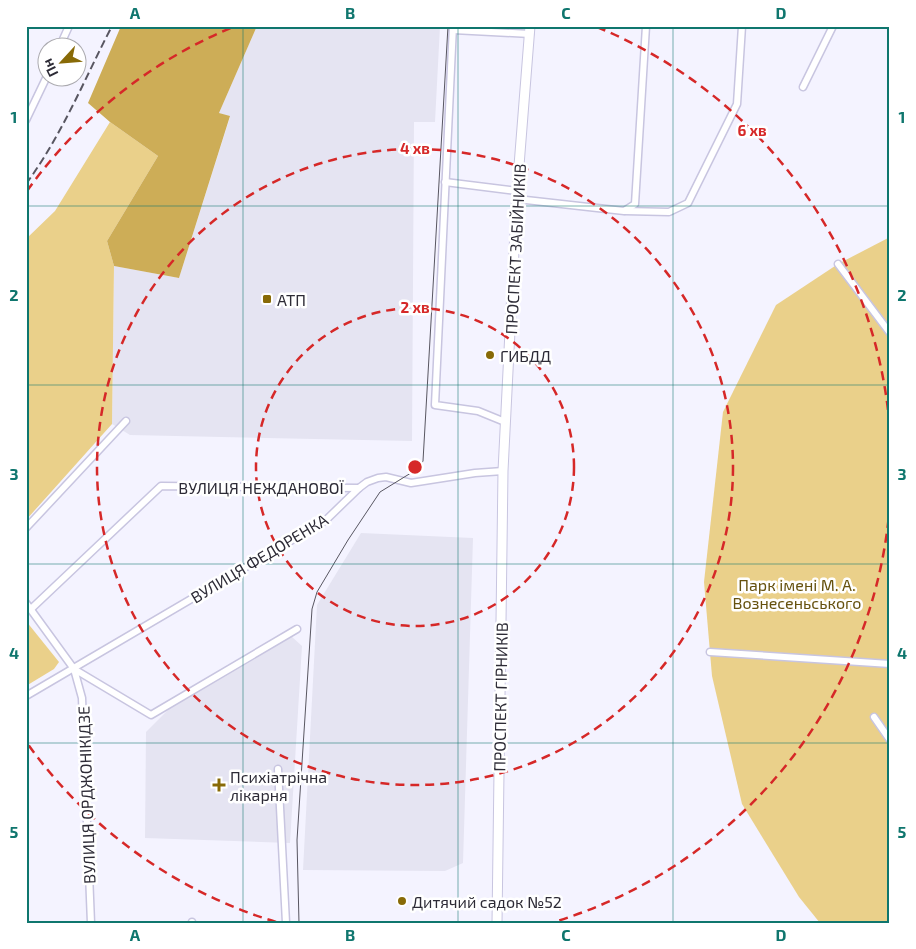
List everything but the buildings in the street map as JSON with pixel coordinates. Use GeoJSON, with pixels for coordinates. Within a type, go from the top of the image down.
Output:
{"type":"FeatureCollection","features":[{"type":"Feature","properties":{"kind":"main road","name":"ПРОСПЕКТ ЗАБІЙНИКІВ"},"geometry":{"type":"LineString","coordinates":[[503,471],[517,195],[530,30]]}},
{"type":"Feature","properties":{"kind":"main road","name":"ПРОСПЕКТ ГІРНИКІВ"},"geometry":{"type":"LineString","coordinates":[[498,923],[503,471]]}},
{"type":"Feature","properties":{"kind":"street"},"geometry":{"type":"LineString","coordinates":[[64,38],[69,26]]}},
{"type":"Feature","properties":{"kind":"street"},"geometry":{"type":"LineString","coordinates":[[624,211],[635,204],[646,26]]}},
{"type":"Feature","properties":{"kind":"street"},"geometry":{"type":"LineString","coordinates":[[445,182],[624,211],[670,212],[688,202],[737,104],[742,26]]}},
{"type":"Feature","properties":{"kind":"street"},"geometry":{"type":"LineString","coordinates":[[803,87],[833,26]]}},
{"type":"Feature","properties":{"kind":"street"},"geometry":{"type":"LineString","coordinates":[[505,422],[478,411],[435,405],[453,28],[530,30]]}},
{"type":"Feature","properties":{"kind":"street"},"geometry":{"type":"LineString","coordinates":[[26,120],[41,88]]}},
{"type":"Feature","properties":{"kind":"street"},"geometry":{"type":"LineString","coordinates":[[838,264],[890,333]]}},
{"type":"Feature","properties":{"kind":"street"},"geometry":{"type":"LineString","coordinates":[[26,528],[126,421]]}},
{"type":"Feature","properties":{"kind":"street","name":"ВУЛИЦЯ ФЕДОРЕНКА"},"geometry":{"type":"LineString","coordinates":[[26,696],[326,520],[367,482],[386,477],[411,483],[503,471]]}},
{"type":"Feature","properties":{"kind":"street","name":"ВУЛИЦЯ НЕЖДАНОВОЇ"},"geometry":{"type":"LineString","coordinates":[[31,610],[162,486],[359,488]]}},
{"type":"Feature","properties":{"kind":"street"},"geometry":{"type":"LineString","coordinates":[[26,603],[74,669],[151,715],[297,629]]}},
{"type":"Feature","properties":{"kind":"street"},"geometry":{"type":"LineString","coordinates":[[710,652],[890,664]]}},
{"type":"Feature","properties":{"kind":"street","name":"ВУЛИЦЯ ОРДЖОНІКІДЗЕ"},"geometry":{"type":"LineString","coordinates":[[74,669],[82,698],[91,923]]}},
{"type":"Feature","properties":{"kind":"street"},"geometry":{"type":"LineString","coordinates":[[874,717],[890,740]]}},
{"type":"Feature","properties":{"kind":"street"},"geometry":{"type":"LineString","coordinates":[[278,769],[286,923]]}},
{"type":"Feature","properties":{"kind":"shaded area"},"geometry":{"type":"Polygon","coordinates":[[[121,26],[257,26],[219,113],[230,116],[179,278],[114,266],[107,241],[158,156],[110,122],[88,103],[121,26]]]}},
{"type":"Feature","properties":{"kind":"shaded area"},"geometry":{"type":"Polygon","coordinates":[[[257,26],[440,26],[435,122],[414,122],[412,441],[130,435],[112,424],[114,266],[179,278],[230,117],[219,113],[257,26]]]}},
{"type":"Feature","properties":{"kind":"shaded area"},"geometry":{"type":"Polygon","coordinates":[[[361,533],[473,538],[463,863],[445,871],[303,870],[317,605],[361,533]]]}},
{"type":"Feature","properties":{"kind":"shaded area","name":"Психіатрічна лікарня"},"geometry":{"type":"Polygon","coordinates":[[[291,636],[302,646],[290,843],[145,838],[146,732],[169,709],[291,636]]]}},
{"type":"Feature","properties":{"kind":"green space"},"geometry":{"type":"Polygon","coordinates":[[[110,122],[158,156],[107,241],[114,266],[112,424],[26,520],[26,239],[55,211],[110,122]]]}},
{"type":"Feature","properties":{"kind":"green space","name":"Парк імені М. А. Вознесеньського"},"geometry":{"type":"Polygon","coordinates":[[[890,237],[890,923],[820,923],[799,897],[742,804],[712,676],[704,582],[723,412],[776,305],[838,264],[890,237]]]}},
{"type":"Feature","properties":{"kind":"green space"},"geometry":{"type":"Polygon","coordinates":[[[26,621],[59,662],[54,669],[26,686],[26,621]]]}},
{"type":"Feature","properties":{"kind":"tram line"},"geometry":{"type":"LineString","coordinates":[[299,923],[297,840],[312,609],[317,592],[380,492],[419,468],[423,461],[448,26]]}},
{"type":"Feature","properties":{"kind":"railway"},"geometry":{"type":"LineString","coordinates":[[26,184],[62,127],[112,26]]}},
{"type":"Feature","properties":{"kind":"place","name":"АТП"},"geometry":{"type":"Point","coordinates":[267,299]}},
{"type":"Feature","properties":{"kind":"place","name":"ГИБДД"},"geometry":{"type":"Point","coordinates":[490,355]}},
{"type":"Feature","properties":{"kind":"place","name":"Психіатрічна лікарня"},"geometry":{"type":"Point","coordinates":[219,785]}},
{"type":"Feature","properties":{"kind":"place","name":"Дитячий садок №52"},"geometry":{"type":"Point","coordinates":[402,901]}}]}
